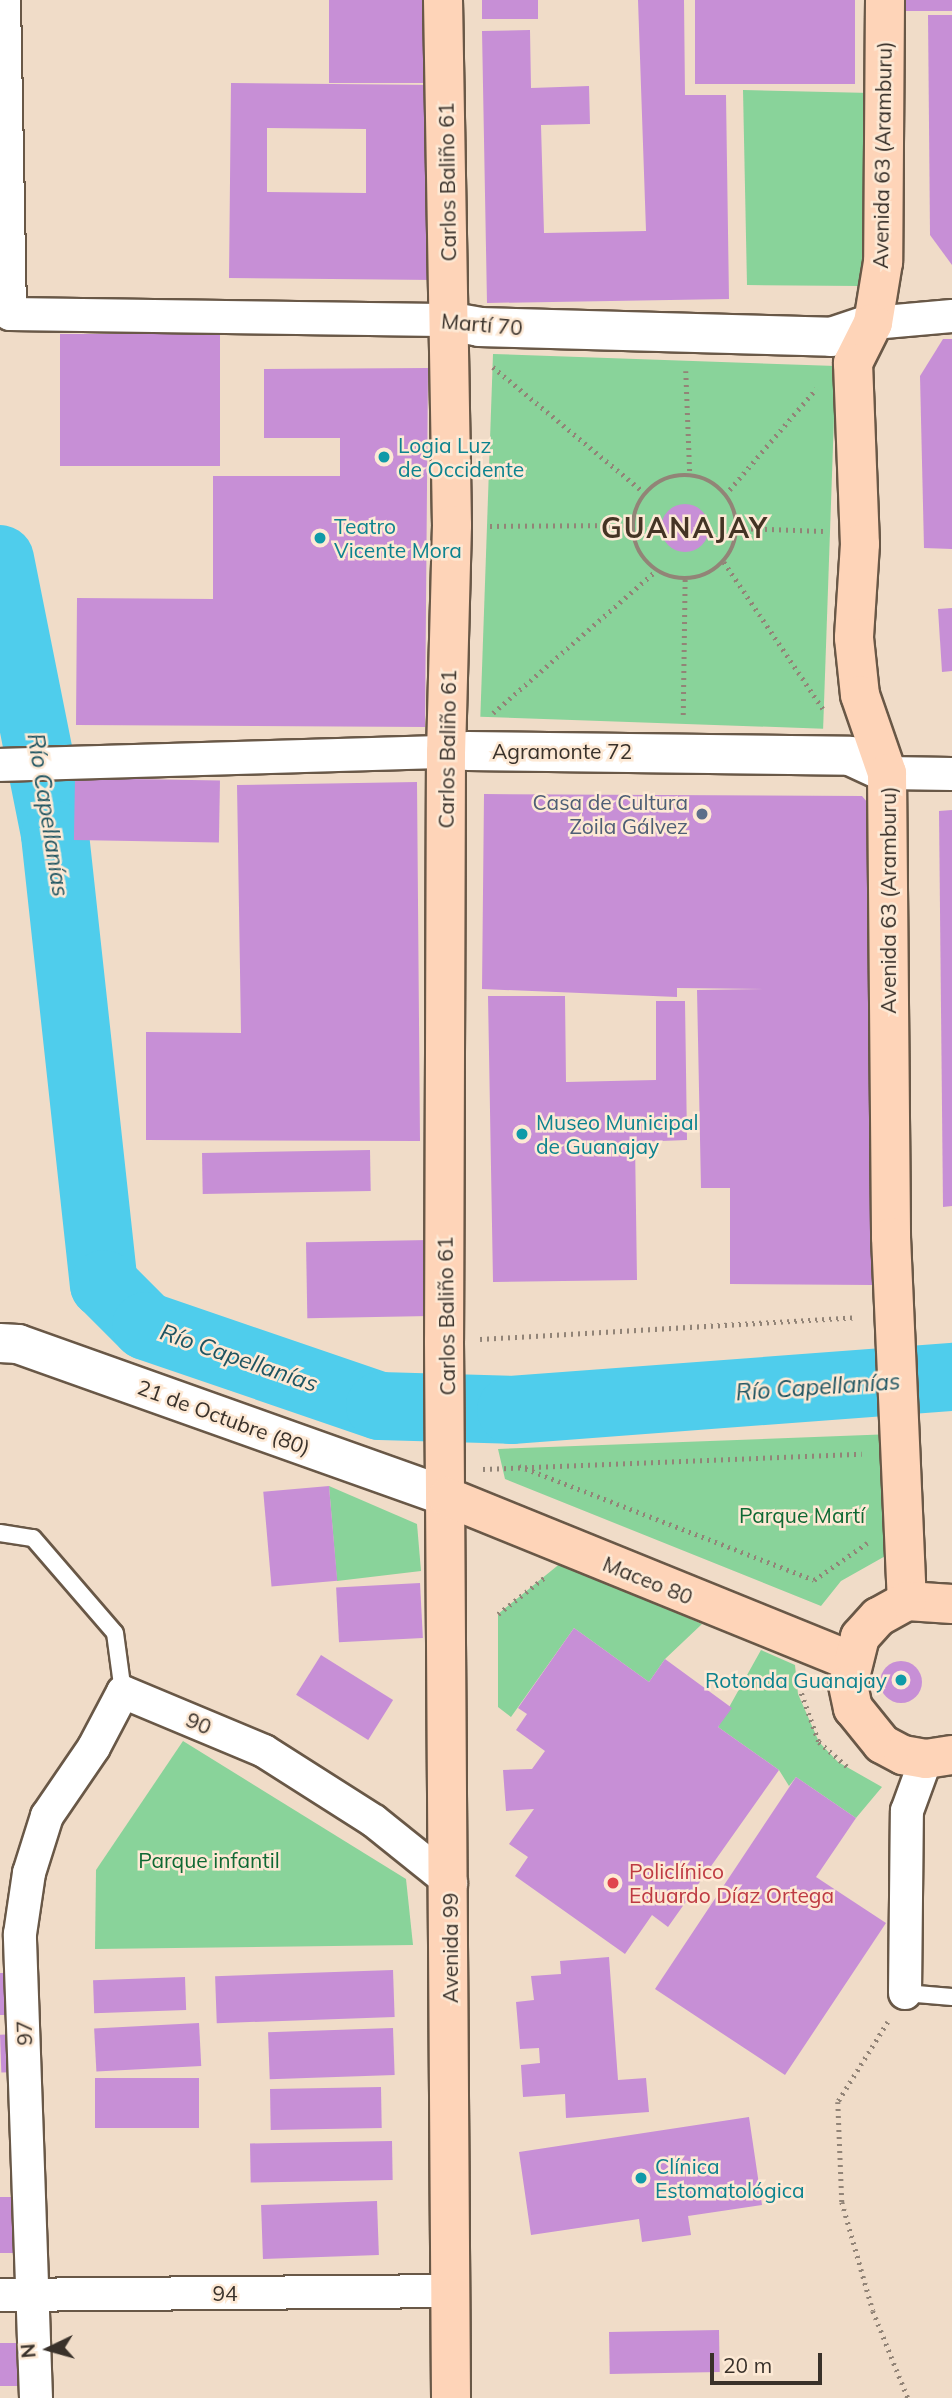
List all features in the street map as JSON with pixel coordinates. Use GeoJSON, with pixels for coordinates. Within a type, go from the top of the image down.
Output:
{"type":"FeatureCollection","features":[{"type":"Feature","properties":{"kind":"main road","name":"Carlos Baliño 61"},"geometry":{"type":"LineString","coordinates":[[443,0],[445,321],[457,752],[444,1341],[447,1470]]}},
{"type":"Feature","properties":{"kind":"main road","name":"Avenida 63 (Aramburu)"},"geometry":{"type":"LineString","coordinates":[[885,0],[883,262],[873,323],[853,363],[860,544],[854,638],[860,695],[887,773],[894,1315],[890,1442],[907,1601]]}},
{"type":"Feature","properties":{"kind":"main road","name":"Maceo 80"},"geometry":{"type":"LineString","coordinates":[[447,1470],[850,1661]]}},
{"type":"Feature","properties":{"kind":"main road","name":"Avenida 99"},"geometry":{"type":"LineString","coordinates":[[447,1470],[451,2398]]}},
{"type":"Feature","properties":{"kind":"main road"},"geometry":{"type":"LineString","coordinates":[[939,1757],[903,1755],[865,1729],[853,1708],[848,1685],[850,1661],[860,1637],[878,1617],[907,1601],[952,1604]]}},
{"type":"Feature","properties":{"kind":"street","name":"Martí 70"},"geometry":{"type":"LineString","coordinates":[[4,0],[10,314],[445,321],[479,327],[831,337],[873,323],[952,316]]}},
{"type":"Feature","properties":{"kind":"street"},"geometry":{"type":"LineString","coordinates":[[850,755],[874,742],[860,695]]}},
{"type":"Feature","properties":{"kind":"street","name":"Agramonte 72"},"geometry":{"type":"LineString","coordinates":[[0,765],[457,752],[682,752],[850,755],[887,773],[952,774]]}},
{"type":"Feature","properties":{"kind":"street","name":"21 de Octubre (80)"},"geometry":{"type":"LineString","coordinates":[[0,1343],[18,1344],[447,1470]]}},
{"type":"Feature","properties":{"kind":"street","name":"90"},"geometry":{"type":"LineString","coordinates":[[123,1692],[264,1752],[374,1821],[450,1883]]}},
{"type":"Feature","properties":{"kind":"street","name":"97"},"geometry":{"type":"LineString","coordinates":[[36,2398],[34,2294],[10,1934],[47,1816],[94,1747],[123,1692]]}},
{"type":"Feature","properties":{"kind":"street"},"geometry":{"type":"LineString","coordinates":[[905,1993],[907,1811],[912,1795],[939,1757]]}},
{"type":"Feature","properties":{"kind":"street","name":"94"},"geometry":{"type":"LineString","coordinates":[[0,2295],[450,2291]]}},
{"type":"Feature","properties":{"kind":"lane"},"geometry":{"type":"LineString","coordinates":[[0,1533],[33,1538],[115,1633],[123,1692]]}},
{"type":"Feature","properties":{"kind":"lane"},"geometry":{"type":"LineString","coordinates":[[905,1993],[952,1997]]}},
{"type":"Feature","properties":{"kind":"path"},"geometry":{"type":"LineString","coordinates":[[686,360],[690,475]]}},
{"type":"Feature","properties":{"kind":"path"},"geometry":{"type":"LineString","coordinates":[[493,367],[645,493]]}},
{"type":"Feature","properties":{"kind":"path"},"geometry":{"type":"LineString","coordinates":[[725,495],[819,385]]}},
{"type":"Feature","properties":{"kind":"path"},"geometry":{"type":"LineString","coordinates":[[690,475],[716,485],[725,495],[737,528],[724,562],[713,571],[685,579],[656,571],[635,543],[633,525],[645,493],[658,482],[690,475]]}},
{"type":"Feature","properties":{"kind":"path"},"geometry":{"type":"LineString","coordinates":[[482,526],[633,525]]}},
{"type":"Feature","properties":{"kind":"path"},"geometry":{"type":"LineString","coordinates":[[737,528],[833,532]]}},
{"type":"Feature","properties":{"kind":"path"},"geometry":{"type":"LineString","coordinates":[[724,562],[831,721]]}},
{"type":"Feature","properties":{"kind":"path"},"geometry":{"type":"LineString","coordinates":[[488,717],[656,571]]}},
{"type":"Feature","properties":{"kind":"path"},"geometry":{"type":"LineString","coordinates":[[682,752],[685,579]]}},
{"type":"Feature","properties":{"kind":"path"},"geometry":{"type":"LineString","coordinates":[[444,1341],[894,1315]]}},
{"type":"Feature","properties":{"kind":"path"},"geometry":{"type":"LineString","coordinates":[[447,1470],[890,1442]]}},
{"type":"Feature","properties":{"kind":"path"},"geometry":{"type":"LineString","coordinates":[[519,1466],[814,1580],[877,1536]]}},
{"type":"Feature","properties":{"kind":"path"},"geometry":{"type":"LineString","coordinates":[[498,1614],[552,1571]]}},
{"type":"Feature","properties":{"kind":"path"},"geometry":{"type":"LineString","coordinates":[[796,1675],[798,1694],[819,1742],[838,1762],[882,1787],[912,1795]]}},
{"type":"Feature","properties":{"kind":"path"},"geometry":{"type":"LineString","coordinates":[[905,1993],[838,2102],[842,2202],[873,2311],[908,2398]]}},
{"type":"Feature","properties":{"kind":"green space"},"geometry":{"type":"Polygon","coordinates":[[[743,90],[871,93],[866,271],[860,286],[747,285],[743,90]]]}},
{"type":"Feature","properties":{"kind":"green space"},"geometry":{"type":"Polygon","coordinates":[[[493,354],[836,366],[823,729],[480,717],[493,354]]]}},
{"type":"Feature","properties":{"kind":"green space","name":"Parque Martí"},"geometry":{"type":"Polygon","coordinates":[[[893,1434],[896,1550],[841,1581],[821,1606],[505,1479],[498,1449],[893,1434]]]}},
{"type":"Feature","properties":{"kind":"green space"},"geometry":{"type":"Polygon","coordinates":[[[329,1486],[417,1524],[421,1571],[337,1581],[329,1486]]]}},
{"type":"Feature","properties":{"kind":"green space"},"geometry":{"type":"Polygon","coordinates":[[[562,1562],[702,1624],[665,1659],[649,1682],[574,1628],[511,1717],[498,1707],[498,1614],[562,1562]]]}},
{"type":"Feature","properties":{"kind":"green space"},"geometry":{"type":"Polygon","coordinates":[[[761,1650],[795,1665],[798,1694],[819,1742],[838,1762],[882,1787],[856,1818],[796,1777],[789,1786],[779,1770],[718,1727],[761,1650]]]}},
{"type":"Feature","properties":{"kind":"green space","name":"Parque infantil"},"geometry":{"type":"Polygon","coordinates":[[[183,1741],[406,1879],[413,1945],[95,1949],[96,1870],[183,1741]]]}},
{"type":"Feature","properties":{"kind":"building"},"geometry":{"type":"Polygon","coordinates":[[[329,0],[434,0],[434,83],[329,83],[329,0]]]}},
{"type":"Feature","properties":{"kind":"building"},"geometry":{"type":"Polygon","coordinates":[[[482,0],[538,0],[538,19],[482,19],[482,0]]]}},
{"type":"Feature","properties":{"kind":"building"},"geometry":{"type":"Polygon","coordinates":[[[638,0],[684,0],[685,95],[726,95],[729,299],[487,303],[482,31],[530,30],[531,88],[589,86],[590,124],[541,125],[544,233],[646,231],[638,0]]]}},
{"type":"Feature","properties":{"kind":"building"},"geometry":{"type":"Polygon","coordinates":[[[695,0],[855,0],[855,84],[695,84],[695,0]]]}},
{"type":"Feature","properties":{"kind":"building"},"geometry":{"type":"Polygon","coordinates":[[[906,0],[952,0],[952,11],[906,11],[906,0]]]}},
{"type":"Feature","properties":{"kind":"building"},"geometry":{"type":"Polygon","coordinates":[[[928,15],[952,15],[952,265],[930,235],[928,15]]]}},
{"type":"Feature","properties":{"kind":"building"},"geometry":{"type":"Polygon","coordinates":[[[231,83],[436,85],[434,280],[229,278],[231,83]],[[267,128],[267,192],[366,193],[366,129],[267,128]]]}},
{"type":"Feature","properties":{"kind":"building"},"geometry":{"type":"Polygon","coordinates":[[[60,334],[220,334],[220,466],[60,466],[60,334]]]}},
{"type":"Feature","properties":{"kind":"building"},"geometry":{"type":"Polygon","coordinates":[[[943,339],[952,339],[952,549],[924,548],[920,376],[943,339]]]}},
{"type":"Feature","properties":{"kind":"building"},"geometry":{"type":"Polygon","coordinates":[[[428,368],[425,727],[76,725],[77,598],[213,599],[213,476],[340,476],[340,438],[264,438],[264,369],[428,368]]]}},
{"type":"Feature","properties":{"kind":"building"},"geometry":{"type":"Polygon","coordinates":[[[685,504],[702,511],[709,528],[702,545],[685,552],[668,545],[661,528],[668,511],[685,504]]]}},
{"type":"Feature","properties":{"kind":"building"},"geometry":{"type":"Polygon","coordinates":[[[952,608],[952,671],[942,672],[938,609],[952,608]]]}},
{"type":"Feature","properties":{"kind":"building"},"geometry":{"type":"Polygon","coordinates":[[[75,778],[220,781],[219,843],[74,840],[75,778]]]}},
{"type":"Feature","properties":{"kind":"building"},"geometry":{"type":"Polygon","coordinates":[[[417,782],[420,1141],[146,1140],[146,1032],[241,1033],[237,785],[417,782]]]}},
{"type":"Feature","properties":{"kind":"building"},"geometry":{"type":"Polygon","coordinates":[[[484,794],[862,796],[879,816],[873,1285],[730,1284],[730,1188],[701,1188],[697,990],[765,989],[677,988],[677,997],[482,989],[484,794]]]}},
{"type":"Feature","properties":{"kind":"building"},"geometry":{"type":"Polygon","coordinates":[[[952,810],[952,1206],[943,1207],[939,811],[952,810]]]}},
{"type":"Feature","properties":{"kind":"building"},"geometry":{"type":"Polygon","coordinates":[[[488,996],[565,996],[566,1082],[656,1080],[656,1001],[685,1001],[687,1140],[635,1142],[637,1280],[493,1282],[488,996]]]}},
{"type":"Feature","properties":{"kind":"building"},"geometry":{"type":"Polygon","coordinates":[[[370,1150],[371,1191],[203,1194],[202,1153],[370,1150]]]}},
{"type":"Feature","properties":{"kind":"building"},"geometry":{"type":"Polygon","coordinates":[[[429,1240],[430,1316],[307,1318],[306,1242],[429,1240]]]}},
{"type":"Feature","properties":{"kind":"building"},"geometry":{"type":"Polygon","coordinates":[[[329,1486],[337,1581],[272,1586],[263,1492],[329,1486]]]}},
{"type":"Feature","properties":{"kind":"building"},"geometry":{"type":"Polygon","coordinates":[[[420,1583],[423,1638],[339,1642],[336,1587],[420,1583]]]}},
{"type":"Feature","properties":{"kind":"building"},"geometry":{"type":"Polygon","coordinates":[[[574,1628],[649,1682],[665,1659],[732,1708],[718,1727],[779,1770],[668,1927],[652,1915],[625,1954],[515,1876],[528,1857],[509,1844],[534,1809],[506,1811],[503,1770],[532,1769],[545,1751],[516,1730],[527,1714],[518,1708],[574,1628]]]}},
{"type":"Feature","properties":{"kind":"building"},"geometry":{"type":"Polygon","coordinates":[[[321,1655],[393,1700],[368,1740],[296,1695],[321,1655]]]}},
{"type":"Feature","properties":{"kind":"building","name":"Rotonda Guanajay"},"geometry":{"type":"Polygon","coordinates":[[[901,1661],[916,1667],[922,1682],[916,1697],[901,1703],[886,1697],[880,1682],[886,1667],[901,1661]]]}},
{"type":"Feature","properties":{"kind":"building"},"geometry":{"type":"Polygon","coordinates":[[[796,1777],[856,1818],[816,1877],[886,1923],[785,2075],[655,1989],[796,1777]]]}},
{"type":"Feature","properties":{"kind":"building"},"geometry":{"type":"Polygon","coordinates":[[[609,1957],[618,2080],[646,2078],[649,2112],[566,2118],[565,2094],[523,2097],[521,2065],[540,2063],[539,2048],[520,2049],[516,2002],[534,2000],[531,1976],[561,1974],[560,1961],[609,1957]]]}},
{"type":"Feature","properties":{"kind":"building"},"geometry":{"type":"Polygon","coordinates":[[[393,1970],[395,2017],[217,2023],[215,1976],[393,1970]]]}},
{"type":"Feature","properties":{"kind":"building"},"geometry":{"type":"Polygon","coordinates":[[[0,1973],[12,1973],[12,2015],[0,2015],[0,1973]]]}},
{"type":"Feature","properties":{"kind":"building"},"geometry":{"type":"Polygon","coordinates":[[[185,1977],[186,2010],[94,2013],[93,1980],[185,1977]]]}},
{"type":"Feature","properties":{"kind":"building"},"geometry":{"type":"Polygon","coordinates":[[[199,2023],[201,2066],[96,2071],[94,2028],[199,2023]]]}},
{"type":"Feature","properties":{"kind":"building"},"geometry":{"type":"Polygon","coordinates":[[[393,2028],[395,2075],[270,2079],[268,2032],[393,2028]]]}},
{"type":"Feature","properties":{"kind":"building"},"geometry":{"type":"Polygon","coordinates":[[[18,2034],[19,2072],[1,2073],[0,2035],[18,2034]]]}},
{"type":"Feature","properties":{"kind":"building"},"geometry":{"type":"Polygon","coordinates":[[[95,2078],[199,2078],[199,2128],[95,2128],[95,2078]]]}},
{"type":"Feature","properties":{"kind":"building"},"geometry":{"type":"Polygon","coordinates":[[[381,2087],[382,2128],[271,2130],[270,2089],[381,2087]]]}},
{"type":"Feature","properties":{"kind":"building","name":"Clínica Estomatológica"},"geometry":{"type":"Polygon","coordinates":[[[749,2117],[762,2205],[688,2216],[691,2235],[642,2242],[639,2219],[531,2235],[519,2152],[749,2117]]]}},
{"type":"Feature","properties":{"kind":"building"},"geometry":{"type":"Polygon","coordinates":[[[392,2141],[393,2180],[251,2182],[250,2143],[392,2141]]]}},
{"type":"Feature","properties":{"kind":"building"},"geometry":{"type":"Polygon","coordinates":[[[0,2197],[16,2197],[16,2253],[0,2253],[0,2197]]]}},
{"type":"Feature","properties":{"kind":"building"},"geometry":{"type":"Polygon","coordinates":[[[377,2201],[379,2255],[263,2259],[261,2205],[377,2201]]]}},
{"type":"Feature","properties":{"kind":"building"},"geometry":{"type":"Polygon","coordinates":[[[719,2330],[720,2372],[610,2374],[609,2332],[719,2330]]]}},
{"type":"Feature","properties":{"kind":"building"},"geometry":{"type":"Polygon","coordinates":[[[0,2343],[23,2343],[23,2386],[0,2386],[0,2343]]]}},
{"type":"Feature","properties":{"kind":"waterway","name":"Río Capellanías"},"geometry":{"type":"LineString","coordinates":[[0,559],[55,835],[104,1284],[146,1326],[380,1406],[511,1410],[952,1377]]}},
{"type":"Feature","properties":{"kind":"place","name":"Logia Luz de Occidente"},"geometry":{"type":"Point","coordinates":[384,457]}},
{"type":"Feature","properties":{"kind":"place","name":"Teatro Vicente Mora"},"geometry":{"type":"Point","coordinates":[320,538]}},
{"type":"Feature","properties":{"kind":"place","name":"Casa de Cultura Zoila Gálvez"},"geometry":{"type":"Point","coordinates":[702,814]}},
{"type":"Feature","properties":{"kind":"place","name":"Museo Municipal de Guanajay"},"geometry":{"type":"Point","coordinates":[522,1134]}},
{"type":"Feature","properties":{"kind":"place","name":"Rotonda Guanajay"},"geometry":{"type":"Point","coordinates":[901,1680]}},
{"type":"Feature","properties":{"kind":"place","name":"Policlínico Eduardo Díaz Ortega"},"geometry":{"type":"Point","coordinates":[613,1883]}},
{"type":"Feature","properties":{"kind":"place","name":"Clínica Estomatológica"},"geometry":{"type":"Point","coordinates":[641,2178]}},
{"type":"Feature","properties":{"kind":"district","name":"GUANAJAY"},"geometry":{"type":"Point","coordinates":[685,528]}}]}
